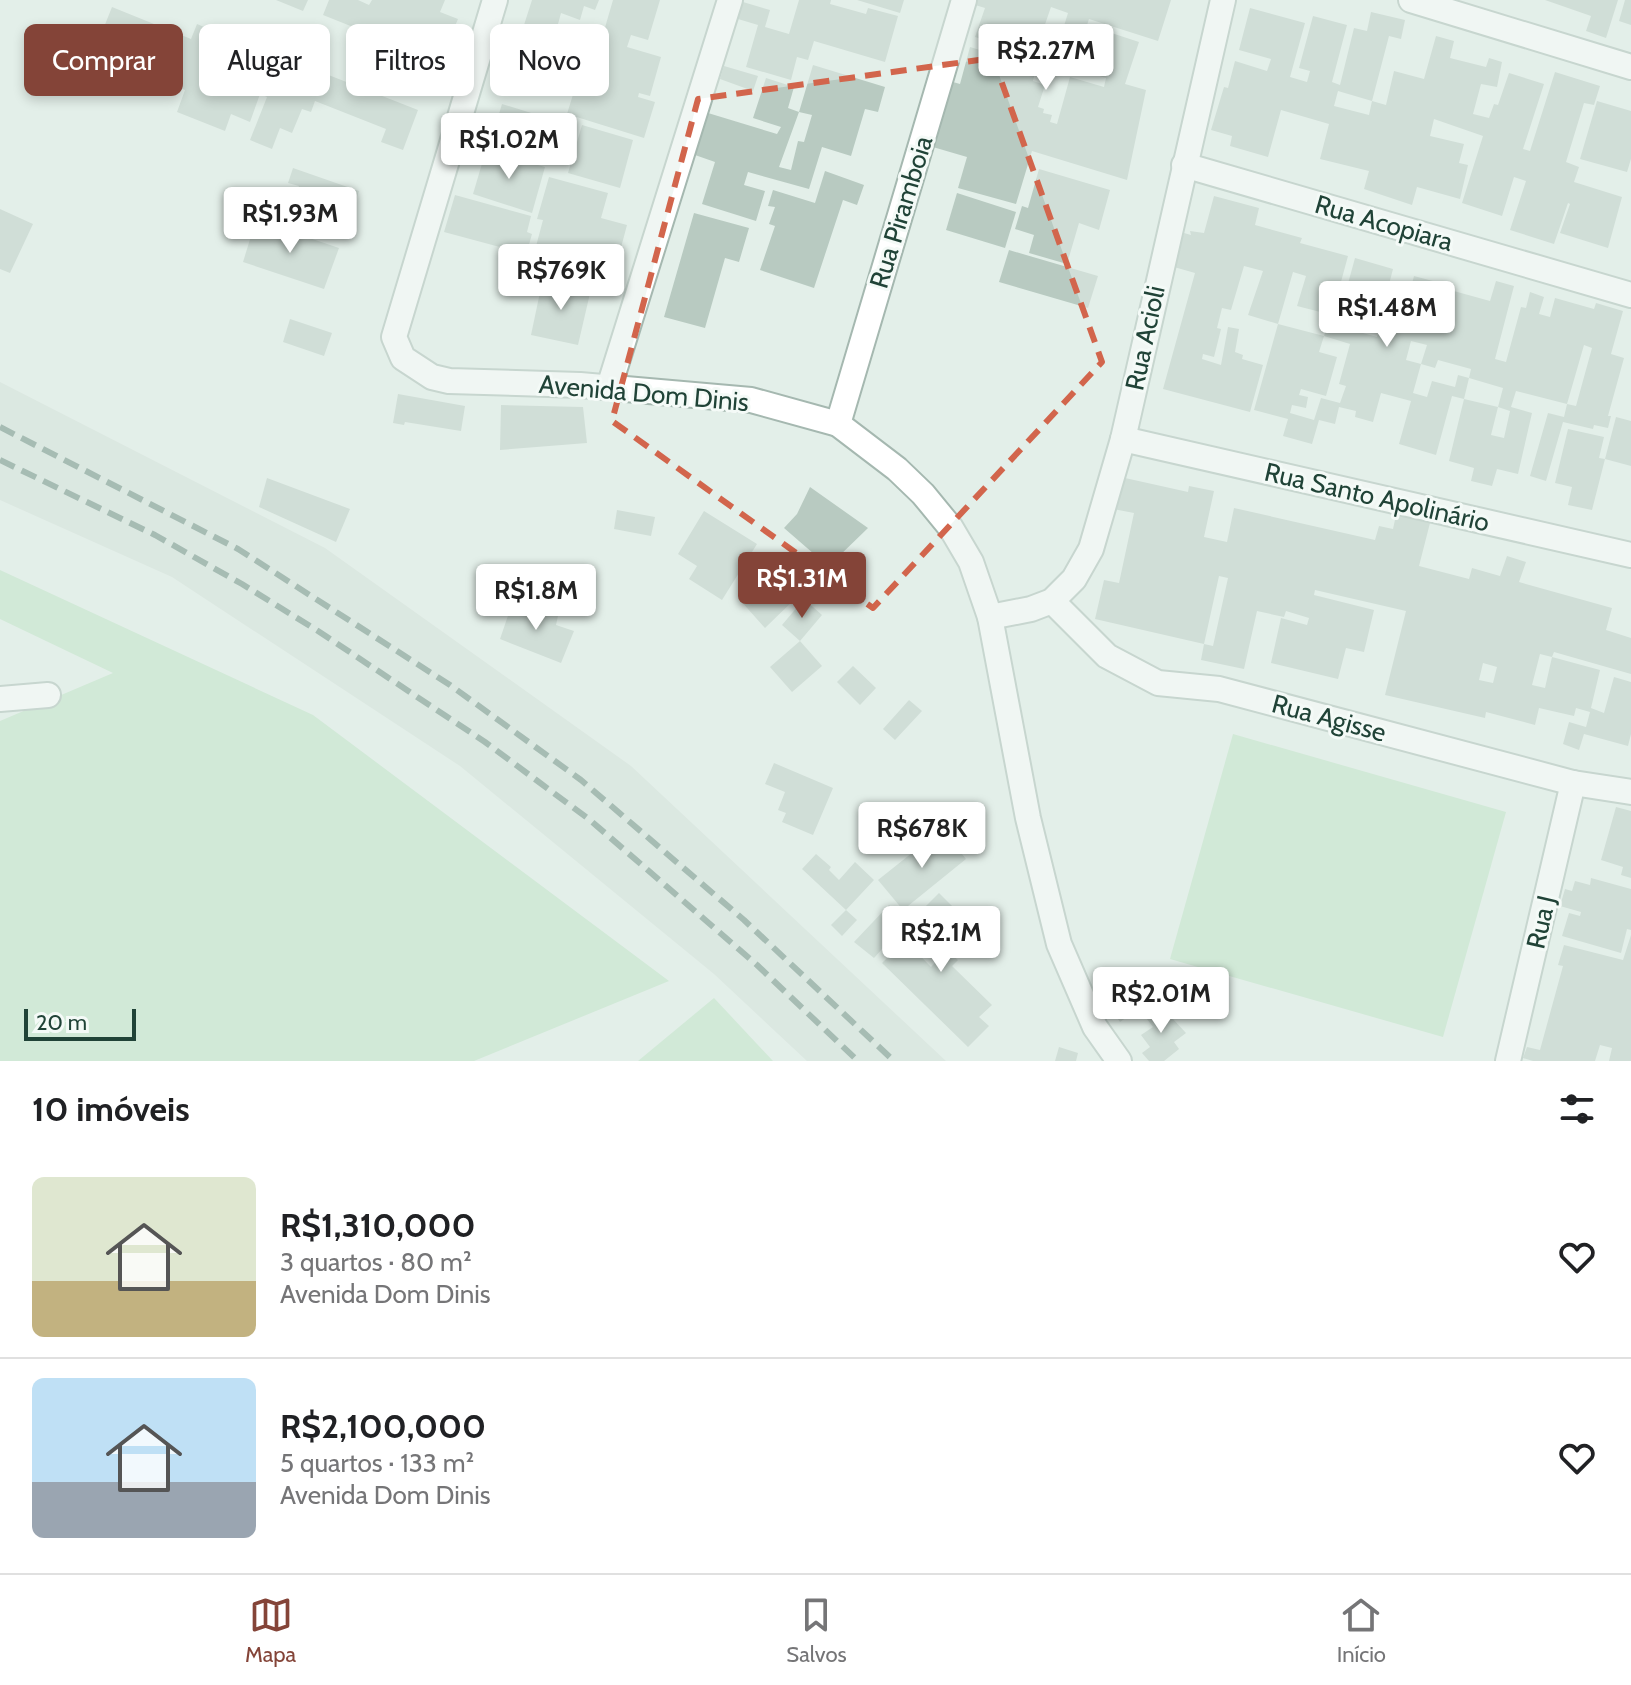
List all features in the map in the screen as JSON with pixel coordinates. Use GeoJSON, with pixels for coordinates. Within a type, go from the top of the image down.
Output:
{"type":"FeatureCollection","features":[{"type":"Feature","properties":{"kind":"street","name":"Avenida Dom Dinis"},"geometry":{"type":"LineString","coordinates":[[495,0],[394,337],[403,358],[432,377],[449,381],[609,387],[751,400],[838,424],[897,469],[923,494],[951,528],[971,562],[990,617],[1028,818],[1059,944],[1095,1027],[1119,1061]]}},
{"type":"Feature","properties":{"kind":"street"},"geometry":{"type":"LineString","coordinates":[[609,387],[730,0]]}},
{"type":"Feature","properties":{"kind":"street","name":"Rua Piramboia"},"geometry":{"type":"LineString","coordinates":[[838,424],[964,0]]}},
{"type":"Feature","properties":{"kind":"street","name":"Rua Acioli"},"geometry":{"type":"LineString","coordinates":[[1052,601],[1074,579],[1091,549],[1123,439],[1223,0]]}},
{"type":"Feature","properties":{"kind":"street"},"geometry":{"type":"LineString","coordinates":[[1411,0],[1631,67]]}},
{"type":"Feature","properties":{"kind":"street","name":"Rua Acopiara"},"geometry":{"type":"LineString","coordinates":[[1184,165],[1631,295]]}},
{"type":"Feature","properties":{"kind":"street","name":"Rua Santo Apolinário"},"geometry":{"type":"LineString","coordinates":[[1123,439],[1631,555]]}},
{"type":"Feature","properties":{"kind":"street"},"geometry":{"type":"LineString","coordinates":[[990,617],[1031,609],[1052,601]]}},
{"type":"Feature","properties":{"kind":"street","name":"Rua Agisse"},"geometry":{"type":"LineString","coordinates":[[1052,601],[1107,656],[1158,683],[1219,689],[1573,783],[1631,792]]}},
{"type":"Feature","properties":{"kind":"street"},"geometry":{"type":"LineString","coordinates":[[0,699],[48,695]]}},
{"type":"Feature","properties":{"kind":"street","name":"Rua J"},"geometry":{"type":"LineString","coordinates":[[1508,1061],[1573,783]]}},
{"type":"Feature","properties":{"kind":"highlighted area"},"geometry":{"type":"Polygon","coordinates":[[[993,58],[1102,362],[873,608],[612,421],[698,99],[993,58]]]}},
{"type":"Feature","properties":{"kind":"shaded area"},"geometry":{"type":"Polygon","coordinates":[[[0,382],[325,548],[631,766],[946,1061],[807,1061],[714,974],[460,766],[172,577],[0,500],[0,382]]]}},
{"type":"Feature","properties":{"kind":"green space"},"geometry":{"type":"Polygon","coordinates":[[[0,570],[313,715],[669,981],[474,1061],[0,1061],[0,721],[113,673],[0,619],[0,570]]]}},
{"type":"Feature","properties":{"kind":"green space"},"geometry":{"type":"Polygon","coordinates":[[[1233,734],[1506,812],[1443,1037],[1170,959],[1233,734]]]}},
{"type":"Feature","properties":{"kind":"green space"},"geometry":{"type":"Polygon","coordinates":[[[714,998],[773,1061],[638,1061],[714,998]]]}},
{"type":"Feature","properties":{"kind":"building"},"geometry":{"type":"Polygon","coordinates":[[[276,0],[308,0],[303,11],[276,0]]]}},
{"type":"Feature","properties":{"kind":"building"},"geometry":{"type":"Polygon","coordinates":[[[329,0],[358,0],[369,5],[372,0],[445,0],[440,12],[458,19],[456,24],[346,24],[323,15],[329,0]]]}},
{"type":"Feature","properties":{"kind":"building"},"geometry":{"type":"Polygon","coordinates":[[[532,0],[599,0],[595,10],[584,6],[580,20],[561,13],[558,24],[524,24],[532,0]]]}},
{"type":"Feature","properties":{"kind":"building"},"geometry":{"type":"Polygon","coordinates":[[[613,0],[660,0],[648,40],[631,35],[627,47],[661,57],[650,96],[639,93],[638,97],[655,102],[644,138],[567,114],[573,96],[609,96],[609,24],[606,24],[613,0]]]}},
{"type":"Feature","properties":{"kind":"building"},"geometry":{"type":"Polygon","coordinates":[[[799,0],[831,0],[830,4],[866,14],[868,8],[898,16],[885,62],[814,41],[808,60],[797,57],[791,80],[746,67],[758,25],[738,19],[743,2],[770,10],[765,27],[789,34],[799,0]]]}},
{"type":"Feature","properties":{"kind":"building"},"geometry":{"type":"Polygon","coordinates":[[[857,0],[904,0],[900,13],[857,0]]]}},
{"type":"Feature","properties":{"kind":"building"},"geometry":{"type":"Polygon","coordinates":[[[973,0],[1171,0],[1158,41],[1089,19],[1087,25],[1139,42],[1125,84],[1146,90],[1127,180],[1032,151],[1016,204],[958,188],[967,157],[926,145],[946,80],[960,84],[970,47],[1036,67],[1033,81],[1045,85],[1038,107],[1044,109],[1043,113],[1052,115],[1050,122],[1057,124],[1070,77],[1104,87],[1106,78],[975,37],[985,8],[972,4],[973,0]],[[1051,7],[1040,39],[1058,45],[1068,13],[1051,7]]]}},
{"type":"Feature","properties":{"kind":"building"},"geometry":{"type":"Polygon","coordinates":[[[1545,0],[1618,0],[1606,38],[1586,31],[1591,16],[1545,0]]]}},
{"type":"Feature","properties":{"kind":"building"},"geometry":{"type":"Polygon","coordinates":[[[1625,0],[1631,0],[1631,25],[1619,21],[1625,0]]]}},
{"type":"Feature","properties":{"kind":"building"},"geometry":{"type":"Polygon","coordinates":[[[112,7],[154,24],[105,24],[112,7]]]}},
{"type":"Feature","properties":{"kind":"building"},"geometry":{"type":"Polygon","coordinates":[[[1250,8],[1305,23],[1290,77],[1307,82],[1310,71],[1299,68],[1313,16],[1347,25],[1332,82],[1340,85],[1354,28],[1367,31],[1371,12],[1405,20],[1401,39],[1389,36],[1372,101],[1386,105],[1394,71],[1424,79],[1436,36],[1454,41],[1450,58],[1486,67],[1489,58],[1502,62],[1497,87],[1481,84],[1473,114],[1489,118],[1494,104],[1498,105],[1509,73],[1544,84],[1523,149],[1530,151],[1555,72],[1600,86],[1594,105],[1584,103],[1566,162],[1579,167],[1574,182],[1622,197],[1608,248],[1560,233],[1568,203],[1554,244],[1510,230],[1526,181],[1514,177],[1502,216],[1462,203],[1483,136],[1434,119],[1430,136],[1464,144],[1459,163],[1468,165],[1460,199],[1417,187],[1412,205],[1364,189],[1369,171],[1320,159],[1329,124],[1281,110],[1268,157],[1230,146],[1232,136],[1211,130],[1235,61],[1267,71],[1271,59],[1239,50],[1250,8]],[[1338,91],[1334,106],[1369,115],[1372,101],[1338,91]]]}},
{"type":"Feature","properties":{"kind":"building"},"geometry":{"type":"Polygon","coordinates":[[[197,24],[199,96],[259,96],[250,122],[231,114],[225,131],[177,112],[185,90],[183,36],[191,39],[197,24]]]}},
{"type":"Feature","properties":{"kind":"building"},"geometry":{"type":"Polygon","coordinates":[[[813,65],[885,87],[878,112],[865,109],[851,156],[822,147],[809,189],[748,172],[744,185],[765,191],[756,221],[702,204],[715,162],[695,155],[708,113],[777,134],[781,127],[753,118],[766,78],[794,87],[788,108],[799,112],[813,65]],[[799,112],[779,167],[791,170],[798,141],[804,142],[812,115],[799,112]]]}},
{"type":"Feature","properties":{"kind":"building"},"geometry":{"type":"Polygon","coordinates":[[[724,66],[758,76],[753,91],[720,79],[724,66]]]}},
{"type":"Feature","properties":{"kind":"building"},"geometry":{"type":"Polygon","coordinates":[[[330,76],[346,82],[346,96],[382,96],[418,110],[403,150],[381,142],[386,129],[315,101],[311,112],[302,109],[292,133],[280,128],[272,149],[250,140],[267,97],[265,96],[330,96],[330,76]]]}},
{"type":"Feature","properties":{"kind":"building"},"geometry":{"type":"Polygon","coordinates":[[[1597,101],[1631,111],[1631,159],[1627,172],[1580,159],[1597,101]]]}},
{"type":"Feature","properties":{"kind":"building"},"geometry":{"type":"Polygon","coordinates":[[[502,104],[557,121],[552,135],[560,137],[553,163],[490,144],[502,104]]]}},
{"type":"Feature","properties":{"kind":"building"},"geometry":{"type":"Polygon","coordinates":[[[582,125],[633,140],[620,188],[568,173],[582,125]]]}},
{"type":"Feature","properties":{"kind":"building"},"geometry":{"type":"Polygon","coordinates":[[[486,150],[545,167],[532,213],[473,194],[486,150]]]}},
{"type":"Feature","properties":{"kind":"building"},"geometry":{"type":"Polygon","coordinates":[[[293,168],[359,191],[345,232],[289,213],[299,186],[288,183],[293,168]]]}},
{"type":"Feature","properties":{"kind":"building"},"geometry":{"type":"Polygon","coordinates":[[[1039,169],[1110,190],[1099,230],[1079,223],[1067,264],[1029,253],[1034,235],[1015,229],[1022,206],[1028,208],[1039,169]]]}},
{"type":"Feature","properties":{"kind":"building"},"geometry":{"type":"Polygon","coordinates":[[[825,171],[864,185],[857,205],[843,200],[814,288],[760,270],[775,226],[769,224],[775,207],[768,206],[773,190],[815,203],[825,171]]]}},
{"type":"Feature","properties":{"kind":"building"},"geometry":{"type":"Polygon","coordinates":[[[549,177],[608,193],[601,218],[627,225],[618,259],[599,254],[591,283],[508,261],[511,250],[444,232],[455,195],[531,216],[527,232],[532,234],[528,248],[535,250],[543,220],[537,219],[549,177]]]}},
{"type":"Feature","properties":{"kind":"building"},"geometry":{"type":"Polygon","coordinates":[[[957,193],[1016,212],[1005,248],[946,230],[957,193]]]}},
{"type":"Feature","properties":{"kind":"building"},"geometry":{"type":"Polygon","coordinates":[[[1214,196],[1259,208],[1255,225],[1302,238],[1300,243],[1348,256],[1332,315],[1297,306],[1306,276],[1293,272],[1278,324],[1248,315],[1263,271],[1244,266],[1231,310],[1222,308],[1214,357],[1203,354],[1202,359],[1221,365],[1228,327],[1239,329],[1235,352],[1243,355],[1242,359],[1263,365],[1250,412],[1163,389],[1195,273],[1174,267],[1184,233],[1204,233],[1214,196]]]}},
{"type":"Feature","properties":{"kind":"building"},"geometry":{"type":"Polygon","coordinates":[[[0,209],[33,224],[10,273],[0,269],[0,209]]]}},
{"type":"Feature","properties":{"kind":"building"},"geometry":{"type":"Polygon","coordinates":[[[694,213],[749,228],[739,262],[725,258],[705,328],[664,317],[694,213]]]}},
{"type":"Feature","properties":{"kind":"building"},"geometry":{"type":"Polygon","coordinates":[[[256,220],[339,248],[324,289],[243,262],[256,220]]]}},
{"type":"Feature","properties":{"kind":"building"},"geometry":{"type":"Polygon","coordinates":[[[1009,250],[1098,276],[1088,308],[999,282],[1009,250]]]}},
{"type":"Feature","properties":{"kind":"building"},"geometry":{"type":"Polygon","coordinates":[[[1355,258],[1393,269],[1377,330],[1338,320],[1355,258]]]}},
{"type":"Feature","properties":{"kind":"building"},"geometry":{"type":"Polygon","coordinates":[[[1414,276],[1490,301],[1496,281],[1514,286],[1495,359],[1506,362],[1521,307],[1526,308],[1530,292],[1544,297],[1539,314],[1550,317],[1555,298],[1594,309],[1596,303],[1623,311],[1611,354],[1624,358],[1608,416],[1611,416],[1608,428],[1594,425],[1593,429],[1563,422],[1546,481],[1530,476],[1548,413],[1564,417],[1567,404],[1516,391],[1511,407],[1532,413],[1518,474],[1497,469],[1492,486],[1471,481],[1474,468],[1449,461],[1464,399],[1452,396],[1436,455],[1399,444],[1411,401],[1381,393],[1373,422],[1355,417],[1356,411],[1339,407],[1335,424],[1319,420],[1312,444],[1283,436],[1288,419],[1254,410],[1278,324],[1324,336],[1328,323],[1377,337],[1380,328],[1388,330],[1399,292],[1409,295],[1414,276]],[[1324,336],[1319,352],[1337,357],[1326,396],[1301,389],[1299,395],[1308,397],[1306,408],[1292,405],[1290,413],[1314,420],[1321,398],[1340,403],[1346,386],[1339,384],[1350,344],[1324,336]],[[1411,341],[1406,360],[1421,364],[1427,345],[1411,341]],[[1584,345],[1567,404],[1576,406],[1592,348],[1584,345]],[[1438,360],[1435,368],[1421,364],[1413,393],[1427,397],[1432,381],[1455,387],[1458,375],[1469,378],[1471,369],[1438,360]],[[1469,378],[1464,399],[1498,407],[1503,388],[1469,378]],[[1498,407],[1491,435],[1504,438],[1510,411],[1498,407]]]}},
{"type":"Feature","properties":{"kind":"building"},"geometry":{"type":"Polygon","coordinates":[[[543,278],[591,289],[578,345],[531,335],[543,278]]]}},
{"type":"Feature","properties":{"kind":"building"},"geometry":{"type":"Polygon","coordinates":[[[290,319],[332,333],[324,356],[283,342],[290,319]]]}},
{"type":"Feature","properties":{"kind":"building"},"geometry":{"type":"Polygon","coordinates":[[[398,394],[465,406],[461,431],[393,423],[398,394]]]}},
{"type":"Feature","properties":{"kind":"building"},"geometry":{"type":"Polygon","coordinates":[[[501,405],[583,407],[587,443],[500,450],[501,405]]]}},
{"type":"Feature","properties":{"kind":"building"},"geometry":{"type":"Polygon","coordinates":[[[1616,417],[1631,421],[1631,466],[1605,459],[1616,417]]]}},
{"type":"Feature","properties":{"kind":"building"},"geometry":{"type":"Polygon","coordinates":[[[1568,429],[1604,437],[1599,458],[1605,459],[1592,510],[1568,505],[1572,487],[1555,483],[1568,429]]]}},
{"type":"Feature","properties":{"kind":"building"},"geometry":{"type":"Polygon","coordinates":[[[1116,476],[1188,492],[1189,486],[1214,491],[1204,537],[1227,542],[1234,508],[1375,540],[1379,526],[1393,529],[1396,515],[1430,523],[1419,566],[1469,579],[1472,568],[1500,576],[1507,556],[1526,562],[1519,582],[1612,608],[1606,630],[1631,638],[1631,674],[1554,652],[1552,657],[1600,670],[1591,708],[1604,713],[1614,677],[1631,682],[1631,734],[1628,746],[1584,734],[1579,750],[1563,744],[1569,722],[1586,727],[1590,712],[1576,708],[1574,716],[1539,708],[1535,725],[1486,712],[1485,718],[1385,695],[1406,611],[1315,590],[1314,595],[1374,610],[1364,652],[1346,648],[1338,679],[1271,663],[1281,618],[1307,625],[1309,618],[1286,611],[1284,617],[1257,611],[1244,669],[1201,660],[1204,644],[1095,619],[1104,580],[1119,583],[1134,513],[1108,508],[1116,476]],[[1219,576],[1204,644],[1213,646],[1228,578],[1219,576]],[[1540,654],[1532,685],[1545,688],[1552,657],[1540,654]],[[1483,663],[1479,680],[1493,683],[1497,667],[1483,663]]]}},
{"type":"Feature","properties":{"kind":"building"},"geometry":{"type":"Polygon","coordinates":[[[267,478],[350,509],[336,542],[259,507],[267,478]]]}},
{"type":"Feature","properties":{"kind":"building"},"geometry":{"type":"Polygon","coordinates":[[[810,487],[868,528],[765,628],[740,600],[761,574],[777,589],[814,554],[784,528],[797,514],[810,487]]]}},
{"type":"Feature","properties":{"kind":"building"},"geometry":{"type":"Polygon","coordinates":[[[617,510],[655,517],[651,536],[614,529],[617,510]]]}},
{"type":"Feature","properties":{"kind":"building"},"geometry":{"type":"Polygon","coordinates":[[[704,511],[757,544],[722,600],[689,579],[697,566],[678,554],[704,511]]]}},
{"type":"Feature","properties":{"kind":"building"},"geometry":{"type":"Polygon","coordinates":[[[804,599],[822,615],[800,641],[782,625],[804,599]]]}},
{"type":"Feature","properties":{"kind":"building"},"geometry":{"type":"Polygon","coordinates":[[[513,601],[558,616],[556,625],[574,631],[561,663],[500,639],[513,601]]]}},
{"type":"Feature","properties":{"kind":"building"},"geometry":{"type":"Polygon","coordinates":[[[800,641],[822,666],[792,692],[770,667],[800,641]]]}},
{"type":"Feature","properties":{"kind":"building"},"geometry":{"type":"Polygon","coordinates":[[[853,666],[876,688],[860,705],[837,682],[853,666]]]}},
{"type":"Feature","properties":{"kind":"building"},"geometry":{"type":"Polygon","coordinates":[[[909,700],[922,711],[895,740],[883,729],[909,700]]]}},
{"type":"Feature","properties":{"kind":"building"},"geometry":{"type":"Polygon","coordinates":[[[774,763],[833,788],[813,835],[782,822],[786,813],[778,810],[785,792],[765,784],[774,763]]]}},
{"type":"Feature","properties":{"kind":"building"},"geometry":{"type":"Polygon","coordinates":[[[925,807],[939,828],[909,848],[895,828],[925,807]]]}},
{"type":"Feature","properties":{"kind":"building"},"geometry":{"type":"Polygon","coordinates":[[[1616,807],[1631,811],[1631,878],[1621,875],[1623,867],[1601,860],[1616,807]]]}},
{"type":"Feature","properties":{"kind":"building"},"geometry":{"type":"Polygon","coordinates":[[[942,829],[966,859],[903,910],[878,880],[942,829]]]}},
{"type":"Feature","properties":{"kind":"building"},"geometry":{"type":"Polygon","coordinates":[[[816,854],[831,867],[829,870],[839,880],[855,862],[874,880],[846,910],[802,869],[816,854]]]}},
{"type":"Feature","properties":{"kind":"building"},"geometry":{"type":"Polygon","coordinates":[[[1591,878],[1631,889],[1631,930],[1627,929],[1621,953],[1562,936],[1569,913],[1580,916],[1581,912],[1560,906],[1565,889],[1572,891],[1575,881],[1590,885],[1591,878]]]}},
{"type":"Feature","properties":{"kind":"building"},"geometry":{"type":"Polygon","coordinates":[[[939,893],[972,926],[947,950],[915,917],[939,893]]]}},
{"type":"Feature","properties":{"kind":"building"},"geometry":{"type":"Polygon","coordinates":[[[889,905],[907,921],[874,958],[854,942],[889,905]]]}},
{"type":"Feature","properties":{"kind":"building"},"geometry":{"type":"Polygon","coordinates":[[[846,910],[857,920],[842,936],[831,925],[846,910]]]}},
{"type":"Feature","properties":{"kind":"building"},"geometry":{"type":"Polygon","coordinates":[[[1631,935],[1631,1061],[1609,1061],[1612,1048],[1600,1045],[1595,1061],[1533,1061],[1523,1058],[1527,1047],[1540,1050],[1563,966],[1558,965],[1564,945],[1623,960],[1631,935]]]}},
{"type":"Feature","properties":{"kind":"building"},"geometry":{"type":"Polygon","coordinates":[[[901,936],[931,967],[947,950],[958,960],[952,966],[992,1005],[979,1017],[989,1026],[968,1047],[882,963],[895,950],[891,946],[901,936]]]}},
{"type":"Feature","properties":{"kind":"building"},"geometry":{"type":"Polygon","coordinates":[[[1115,974],[1123,986],[1132,980],[1147,1003],[1120,1022],[1096,986],[1115,974]]]}},
{"type":"Feature","properties":{"kind":"building"},"geometry":{"type":"Polygon","coordinates":[[[1159,1004],[1186,1033],[1174,1042],[1179,1049],[1164,1061],[1149,1061],[1142,1053],[1150,1047],[1141,1035],[1153,1027],[1144,1015],[1159,1004]]]}},
{"type":"Feature","properties":{"kind":"building"},"geometry":{"type":"Polygon","coordinates":[[[1059,1047],[1078,1053],[1076,1061],[1055,1061],[1059,1047]]]}},
{"type":"Feature","properties":{"kind":"railway"},"geometry":{"type":"LineString","coordinates":[[0,427],[238,549],[450,685],[581,780],[744,920],[894,1061]]}},
{"type":"Feature","properties":{"kind":"railway"},"geometry":{"type":"LineString","coordinates":[[0,460],[155,535],[242,584],[485,742],[590,820],[757,965],[858,1061]]}}]}
